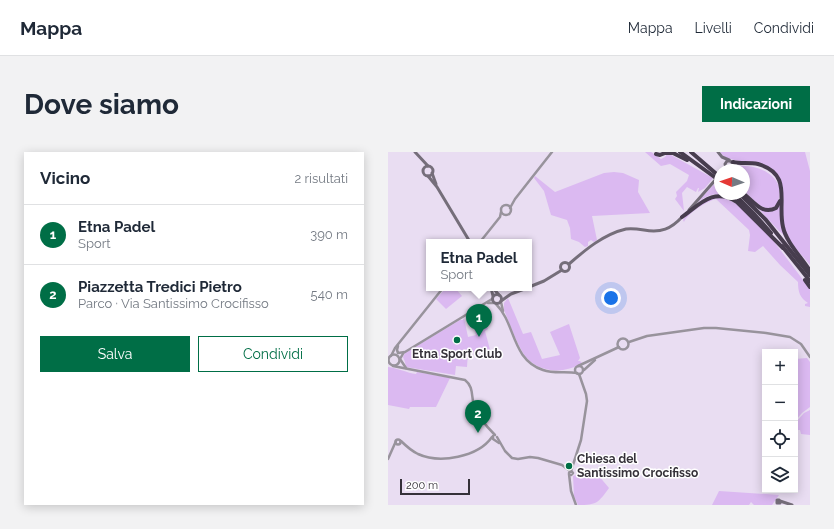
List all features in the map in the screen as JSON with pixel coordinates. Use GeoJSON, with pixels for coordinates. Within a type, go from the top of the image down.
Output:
{"type":"FeatureCollection","features":[{"type":"Feature","properties":{"kind":"highway"},"geometry":{"type":"LineString","coordinates":[[655,153],[662,152]]}},
{"type":"Feature","properties":{"kind":"highway"},"geometry":{"type":"LineString","coordinates":[[655,153],[660,155],[676,152],[685,158],[698,163]]}},
{"type":"Feature","properties":{"kind":"highway"},"geometry":{"type":"LineString","coordinates":[[686,152],[714,177]]}},
{"type":"Feature","properties":{"kind":"highway"},"geometry":{"type":"LineString","coordinates":[[692,152],[714,171]]}},
{"type":"Feature","properties":{"kind":"highway"},"geometry":{"type":"LineString","coordinates":[[750,165],[763,168],[770,172],[779,184],[781,194],[780,201],[776,208],[767,210],[757,206],[750,200]]}},
{"type":"Feature","properties":{"kind":"highway"},"geometry":{"type":"LineString","coordinates":[[750,165],[760,165],[769,169],[776,176],[782,190],[782,216],[784,230],[808,272],[810,281]]}},
{"type":"Feature","properties":{"kind":"highway"},"geometry":{"type":"LineString","coordinates":[[682,217],[706,199],[716,196],[727,197],[737,202],[783,248]]}},
{"type":"Feature","properties":{"kind":"highway"},"geometry":{"type":"LineString","coordinates":[[740,200],[783,248],[810,287]]}},
{"type":"Feature","properties":{"kind":"highway"},"geometry":{"type":"LineString","coordinates":[[746,200],[766,220],[808,272]]}},
{"type":"Feature","properties":{"kind":"highway"},"geometry":{"type":"LineString","coordinates":[[787,253],[808,272]]}},
{"type":"Feature","properties":{"kind":"main road"},"geometry":{"type":"LineString","coordinates":[[415,152],[432,169],[437,187]]}},
{"type":"Feature","properties":{"kind":"main road"},"geometry":{"type":"LineString","coordinates":[[718,152],[731,164]]}},
{"type":"Feature","properties":{"kind":"main road"},"geometry":{"type":"LineString","coordinates":[[418,156],[424,174],[428,176],[437,187],[468,239]]}},
{"type":"Feature","properties":{"kind":"main road"},"geometry":{"type":"LineString","coordinates":[[722,156],[725,164]]}},
{"type":"Feature","properties":{"kind":"main road"},"geometry":{"type":"LineString","coordinates":[[423,170],[428,166]]}},
{"type":"Feature","properties":{"kind":"main road"},"geometry":{"type":"LineString","coordinates":[[428,176],[432,173]]}},
{"type":"Feature","properties":{"kind":"main road"},"geometry":{"type":"LineString","coordinates":[[532,286],[562,270],[568,270],[569,264],[586,250],[603,239],[626,230],[666,230],[682,217],[714,182]]}},
{"type":"Feature","properties":{"kind":"main road"},"geometry":{"type":"LineString","coordinates":[[562,270],[562,263],[566,262],[569,264]]}},
{"type":"Feature","properties":{"kind":"main road"},"geometry":{"type":"LineString","coordinates":[[492,291],[492,298],[495,303],[511,294]]}},
{"type":"Feature","properties":{"kind":"main road"},"geometry":{"type":"LineString","coordinates":[[495,291],[501,298],[501,301]]}},
{"type":"Feature","properties":{"kind":"main road"},"geometry":{"type":"LineString","coordinates":[[492,298],[495,294],[511,294],[520,291]]}},
{"type":"Feature","properties":{"kind":"main road"},"geometry":{"type":"LineString","coordinates":[[777,503],[792,505]]}},
{"type":"Feature","properties":{"kind":"street"},"geometry":{"type":"LineString","coordinates":[[482,239],[500,217],[510,213],[510,208],[515,199],[552,152]]}},
{"type":"Feature","properties":{"kind":"street"},"geometry":{"type":"LineString","coordinates":[[500,217],[502,207],[515,199]]}},
{"type":"Feature","properties":{"kind":"street"},"geometry":{"type":"LineString","coordinates":[[507,205],[510,208]]}},
{"type":"Feature","properties":{"kind":"street"},"geometry":{"type":"LineString","coordinates":[[501,212],[504,215]]}},
{"type":"Feature","properties":{"kind":"street"},"geometry":{"type":"LineString","coordinates":[[391,365],[398,364],[395,356],[398,346],[441,291]]}},
{"type":"Feature","properties":{"kind":"street"},"geometry":{"type":"LineString","coordinates":[[391,365],[389,362],[395,356],[405,352],[492,298]]}},
{"type":"Feature","properties":{"kind":"street"},"geometry":{"type":"LineString","coordinates":[[501,301],[503,314]]}},
{"type":"Feature","properties":{"kind":"street"},"geometry":{"type":"LineString","coordinates":[[484,304],[495,303],[503,314],[519,349],[526,359],[542,370],[578,374],[583,372],[596,358]]}},
{"type":"Feature","properties":{"kind":"street"},"geometry":{"type":"LineString","coordinates":[[629,342],[647,336],[704,328],[738,330],[789,338],[805,350],[810,357]]}},
{"type":"Feature","properties":{"kind":"street"},"geometry":{"type":"LineString","coordinates":[[619,348],[618,344],[620,339],[626,339],[629,342]]}},
{"type":"Feature","properties":{"kind":"street"},"geometry":{"type":"LineString","coordinates":[[562,372],[577,367],[619,348],[623,350],[626,349],[629,342]]}},
{"type":"Feature","properties":{"kind":"street"},"geometry":{"type":"LineString","coordinates":[[395,356],[398,346]]}},
{"type":"Feature","properties":{"kind":"street"},"geometry":{"type":"LineString","coordinates":[[395,356],[405,352]]}},
{"type":"Feature","properties":{"kind":"street"},"geometry":{"type":"LineString","coordinates":[[395,356],[406,368]]}},
{"type":"Feature","properties":{"kind":"street"},"geometry":{"type":"LineString","coordinates":[[391,365],[460,378],[468,382],[472,390],[474,406],[494,438],[508,456],[514,459],[530,457],[538,458],[562,465],[570,473]]}},
{"type":"Feature","properties":{"kind":"street"},"geometry":{"type":"LineString","coordinates":[[577,367],[583,368],[582,382]]}},
{"type":"Feature","properties":{"kind":"street"},"geometry":{"type":"LineString","coordinates":[[576,505],[572,495],[570,473],[581,440],[586,401],[586,394],[578,374],[577,367]]}},
{"type":"Feature","properties":{"kind":"street"},"geometry":{"type":"LineString","coordinates":[[388,459],[396,441],[397,443],[405,444],[419,454],[429,457],[445,458],[476,451],[494,438]]}},
{"type":"Feature","properties":{"kind":"street"},"geometry":{"type":"LineString","coordinates":[[394,447],[400,443]]}},
{"type":"Feature","properties":{"kind":"shaded area"},"geometry":{"type":"Polygon","coordinates":[[[645,152],[651,152],[661,159],[667,154],[671,155],[713,178],[705,188],[698,192],[699,188],[696,192],[687,187],[682,193],[684,211],[675,199],[677,196],[676,192],[687,181],[689,175],[670,164],[661,166],[645,152]]]}},
{"type":"Feature","properties":{"kind":"shaded area"},"geometry":{"type":"Polygon","coordinates":[[[720,152],[805,152],[810,171],[810,265],[793,245],[786,233],[783,217],[782,187],[773,172],[765,167],[727,158],[720,152]]]}},
{"type":"Feature","properties":{"kind":"shaded area"},"geometry":{"type":"Polygon","coordinates":[[[750,167],[771,175],[779,188],[779,196],[776,206],[767,209],[759,205],[750,197],[750,167]]]}},
{"type":"Feature","properties":{"kind":"shaded area"},"geometry":{"type":"Polygon","coordinates":[[[604,173],[623,173],[639,180],[638,192],[650,213],[592,216],[597,240],[594,242],[591,240],[588,242],[588,246],[585,247],[579,242],[571,239],[570,228],[567,220],[551,215],[544,191],[534,178],[535,176],[555,192],[604,173]]]}},
{"type":"Feature","properties":{"kind":"shaded area"},"geometry":{"type":"Polygon","coordinates":[[[714,184],[714,194],[704,198],[697,203],[714,184]]]}},
{"type":"Feature","properties":{"kind":"shaded area"},"geometry":{"type":"Polygon","coordinates":[[[710,198],[714,198],[714,200],[698,208],[689,215],[684,222],[683,220],[686,216],[710,198]]]}},
{"type":"Feature","properties":{"kind":"shaded area"},"geometry":{"type":"Polygon","coordinates":[[[717,200],[729,200],[737,204],[772,239],[810,289],[810,307],[805,306],[805,304],[808,303],[800,294],[798,282],[763,246],[755,252],[748,251],[750,235],[749,230],[717,200]]]}},
{"type":"Feature","properties":{"kind":"shaded area"},"geometry":{"type":"Polygon","coordinates":[[[732,200],[737,200],[744,208],[732,200]]]}},
{"type":"Feature","properties":{"kind":"shaded area"},"geometry":{"type":"Polygon","coordinates":[[[781,206],[785,236],[758,208],[777,209],[781,206]]]}},
{"type":"Feature","properties":{"kind":"shaded area"},"geometry":{"type":"Polygon","coordinates":[[[443,291],[458,291],[462,296],[446,309],[436,299],[443,291]]]}},
{"type":"Feature","properties":{"kind":"shaded area"},"geometry":{"type":"Polygon","coordinates":[[[508,298],[523,334],[531,332],[542,359],[560,355],[550,332],[569,324],[580,358],[578,361],[582,363],[567,369],[550,370],[535,365],[528,360],[518,343],[504,310],[504,303],[508,298]]]}},
{"type":"Feature","properties":{"kind":"shaded area","name":"Etna Sport Club"},"geometry":{"type":"Polygon","coordinates":[[[480,309],[488,329],[485,331],[492,357],[483,356],[481,351],[468,352],[467,367],[456,366],[455,375],[406,367],[403,357],[405,353],[460,320],[463,320],[464,318],[468,337],[476,335],[470,314],[480,309]]]}},
{"type":"Feature","properties":{"kind":"shaded area"},"geometry":{"type":"Polygon","coordinates":[[[807,358],[810,362],[810,407],[798,418],[798,385],[798,359],[807,358]]]}},
{"type":"Feature","properties":{"kind":"shaded area"},"geometry":{"type":"Polygon","coordinates":[[[388,367],[416,374],[417,372],[450,378],[436,407],[410,407],[409,409],[388,405],[388,367]]]}},
{"type":"Feature","properties":{"kind":"shaded area"},"geometry":{"type":"Polygon","coordinates":[[[810,410],[810,435],[801,434],[800,430],[798,430],[798,420],[804,413],[810,410]]]}},
{"type":"Feature","properties":{"kind":"shaded area"},"geometry":{"type":"Polygon","coordinates":[[[593,469],[609,488],[599,500],[593,504],[578,505],[574,496],[573,476],[593,469]]]}},
{"type":"Feature","properties":{"kind":"shaded area"},"geometry":{"type":"Polygon","coordinates":[[[719,491],[779,495],[772,505],[754,505],[751,502],[749,505],[712,505],[719,491]]]}},
{"type":"Feature","properties":{"kind":"place","name":"Etna Padel"},"geometry":{"type":"Point","coordinates":[479,337]}},
{"type":"Feature","properties":{"kind":"place","name":"Etna Sport Club"},"geometry":{"type":"Point","coordinates":[457,340]}},
{"type":"Feature","properties":{"kind":"place","name":"Piazzetta Tredici Pietro"},"geometry":{"type":"Point","coordinates":[478,433]}},
{"type":"Feature","properties":{"kind":"place","name":"Chiesa del Santissimo Crocifisso"},"geometry":{"type":"Point","coordinates":[569,466]}}]}
